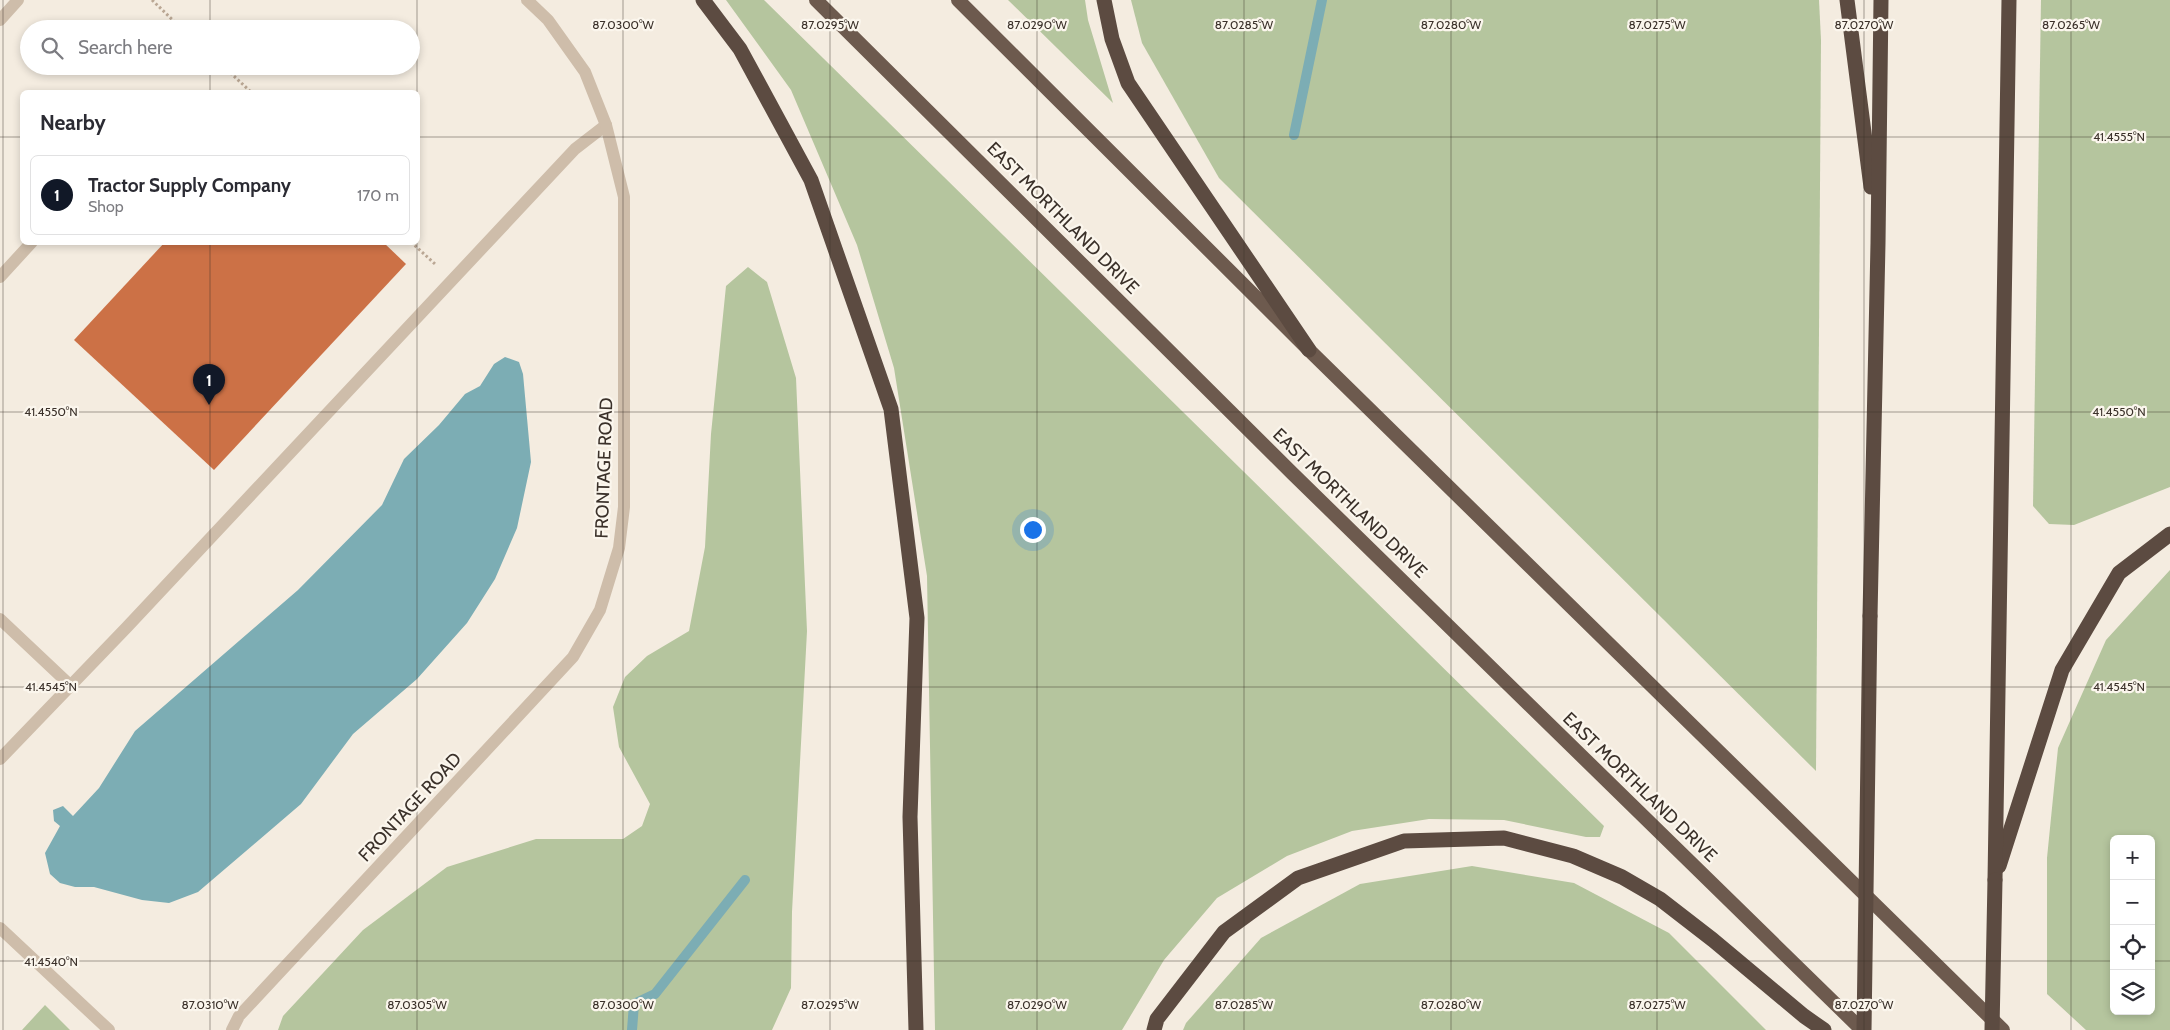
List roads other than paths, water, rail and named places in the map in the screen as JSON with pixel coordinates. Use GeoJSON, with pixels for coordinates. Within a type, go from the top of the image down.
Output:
{"type":"FeatureCollection","features":[{"type":"Feature","properties":{"kind":"highway"},"geometry":{"type":"LineString","coordinates":[[703,0],[740,49],[811,180],[891,409],[917,618],[910,818],[916,1030]]}},
{"type":"Feature","properties":{"kind":"highway","name":"EAST MORTHLAND DRIVE"},"geometry":{"type":"LineString","coordinates":[[816,0],[1292,473],[1863,1030]]}},
{"type":"Feature","properties":{"kind":"highway"},"geometry":{"type":"LineString","coordinates":[[958,0],[1309,350],[2003,1030]]}},
{"type":"Feature","properties":{"kind":"highway"},"geometry":{"type":"LineString","coordinates":[[1104,0],[1112,39],[1128,84],[1309,350]]}},
{"type":"Feature","properties":{"kind":"highway"},"geometry":{"type":"LineString","coordinates":[[1847,0],[1878,243]]}},
{"type":"Feature","properties":{"kind":"highway"},"geometry":{"type":"LineString","coordinates":[[1863,1030],[1881,0]]}},
{"type":"Feature","properties":{"kind":"highway"},"geometry":{"type":"LineString","coordinates":[[1992,1030],[2009,0]]}},
{"type":"Feature","properties":{"kind":"highway"},"geometry":{"type":"LineString","coordinates":[[1995,880],[2062,670],[2119,573],[2170,534]]}},
{"type":"Feature","properties":{"kind":"highway"},"geometry":{"type":"LineString","coordinates":[[1154,1030],[1157,1019],[1224,932],[1298,878],[1404,840],[1504,838],[1573,856],[1622,877],[1660,899],[1713,940],[1804,1016],[1824,1030]]}},
{"type":"Feature","properties":{"kind":"street"},"geometry":{"type":"LineString","coordinates":[[0,20],[18,0]]}},
{"type":"Feature","properties":{"kind":"street","name":"FRONTAGE ROAD"},"geometry":{"type":"LineString","coordinates":[[232,1030],[239,1016],[573,657],[600,610],[619,548],[624,507],[624,197],[606,125],[584,72],[548,20],[527,0]]}},
{"type":"Feature","properties":{"kind":"street"},"geometry":{"type":"LineString","coordinates":[[0,759],[576,149],[606,125]]}},
{"type":"Feature","properties":{"kind":"street"},"geometry":{"type":"LineString","coordinates":[[0,277],[29,245]]}},
{"type":"Feature","properties":{"kind":"street"},"geometry":{"type":"LineString","coordinates":[[0,619],[70,686]]}},
{"type":"Feature","properties":{"kind":"street"},"geometry":{"type":"LineString","coordinates":[[0,928],[109,1030]]}},
{"type":"Feature","properties":{"kind":"water"},"geometry":{"type":"Polygon","coordinates":[[[505,357],[519,362],[523,374],[531,462],[517,528],[495,579],[467,623],[417,679],[353,734],[301,804],[198,892],[169,903],[142,900],[94,887],[75,887],[60,883],[50,874],[45,853],[60,826],[54,821],[53,810],[63,806],[73,816],[99,788],[135,731],[298,590],[382,505],[404,459],[439,425],[465,394],[480,386],[494,364],[505,357]]]}},
{"type":"Feature","properties":{"kind":"waterway"},"geometry":{"type":"LineString","coordinates":[[1294,135],[1322,0]]}},
{"type":"Feature","properties":{"kind":"waterway"},"geometry":{"type":"LineString","coordinates":[[632,1030],[634,1004],[655,994],[745,880]]}},
{"type":"Feature","properties":{"kind":"place","name":"Tractor Supply Company"},"geometry":{"type":"Point","coordinates":[209,405]}}]}
